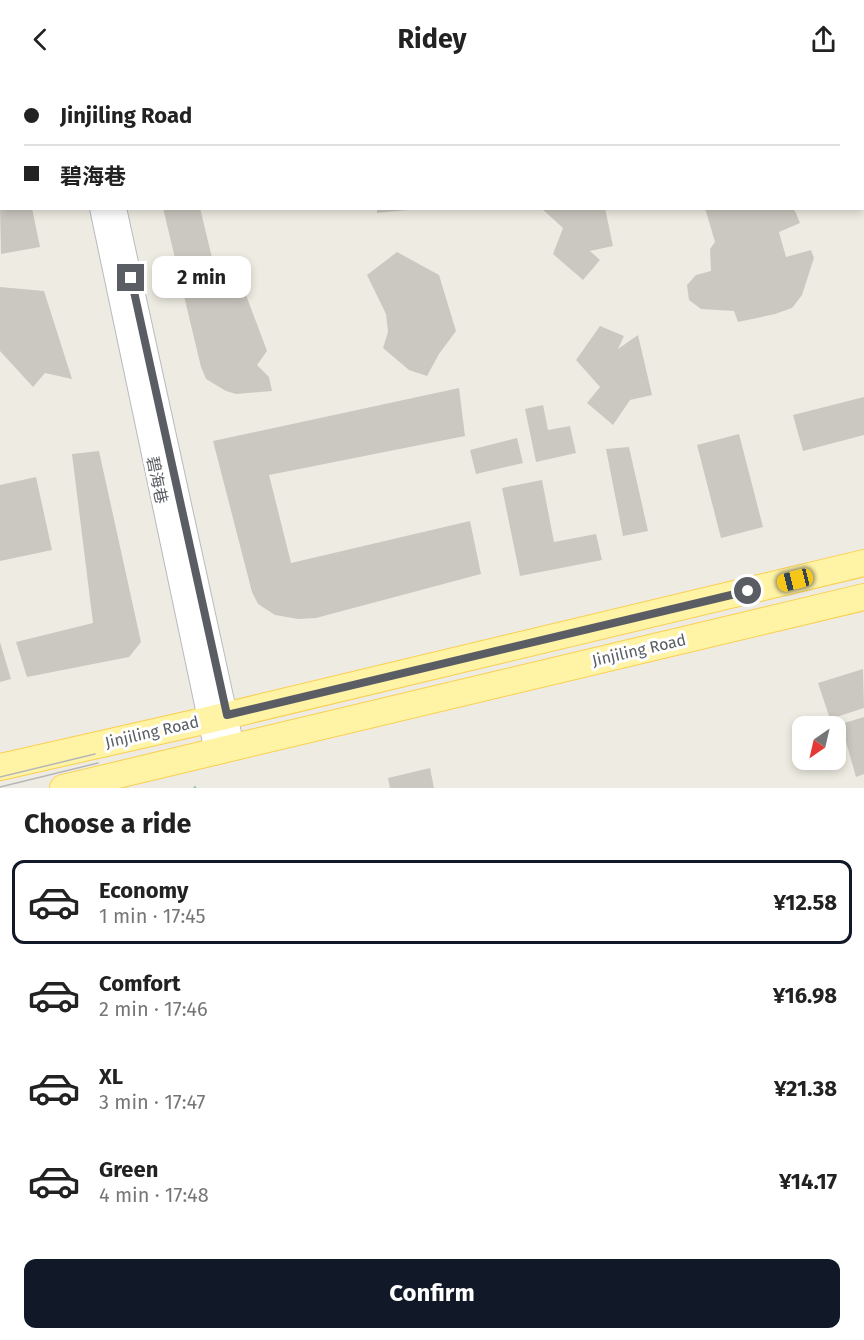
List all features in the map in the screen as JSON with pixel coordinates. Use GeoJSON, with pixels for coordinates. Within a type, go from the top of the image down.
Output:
{"type":"FeatureCollection","features":[{"type":"Feature","properties":{"kind":"main road","name":"Jinjiling Road"},"geometry":{"type":"LineString","coordinates":[[0,767],[217,718],[864,563]]}},
{"type":"Feature","properties":{"kind":"main road","name":"Jinjiling Road"},"geometry":{"type":"LineString","coordinates":[[63,788],[864,597]]}},
{"type":"Feature","properties":{"kind":"street","name":"碧海巷"},"geometry":{"type":"LineString","coordinates":[[100,210],[224,750]]}},
{"type":"Feature","properties":{"kind":"street","name":"碧海巷"},"geometry":{"type":"LineString","coordinates":[[116,210],[217,718]]}},
{"type":"Feature","properties":{"kind":"building"},"geometry":{"type":"Polygon","coordinates":[[[0,210],[32,210],[40,247],[1,254],[0,210]]]}},
{"type":"Feature","properties":{"kind":"building"},"geometry":{"type":"Polygon","coordinates":[[[163,210],[200,210],[215,270],[243,287],[267,351],[257,365],[269,377],[272,391],[236,394],[226,391],[206,379],[201,367],[163,210]]]}},
{"type":"Feature","properties":{"kind":"building"},"geometry":{"type":"Polygon","coordinates":[[[377,210],[408,210],[377,213],[377,210]]]}},
{"type":"Feature","properties":{"kind":"building"},"geometry":{"type":"Polygon","coordinates":[[[543,210],[605,210],[613,246],[590,251],[600,260],[583,280],[553,254],[563,228],[543,210]]]}},
{"type":"Feature","properties":{"kind":"building"},"geometry":{"type":"Polygon","coordinates":[[[706,210],[794,210],[800,223],[779,232],[786,257],[811,250],[814,258],[802,295],[792,308],[738,322],[734,311],[701,309],[689,300],[687,285],[696,275],[711,271],[710,249],[715,242],[706,210]]]}},
{"type":"Feature","properties":{"kind":"building"},"geometry":{"type":"Polygon","coordinates":[[[397,252],[439,275],[456,331],[439,354],[427,376],[409,370],[383,348],[388,332],[386,314],[367,275],[397,252]]]}},
{"type":"Feature","properties":{"kind":"building"},"geometry":{"type":"Polygon","coordinates":[[[0,287],[44,291],[72,379],[45,373],[33,387],[0,351],[0,287]]]}},
{"type":"Feature","properties":{"kind":"building"},"geometry":{"type":"Polygon","coordinates":[[[600,326],[624,336],[618,349],[638,335],[652,395],[630,400],[613,425],[587,403],[600,387],[576,360],[600,326]]]}},
{"type":"Feature","properties":{"kind":"building"},"geometry":{"type":"Polygon","coordinates":[[[459,388],[465,436],[269,475],[291,563],[470,521],[481,574],[316,618],[298,619],[275,615],[258,604],[252,592],[213,441],[459,388]]]}},
{"type":"Feature","properties":{"kind":"building"},"geometry":{"type":"Polygon","coordinates":[[[864,397],[864,435],[803,451],[793,415],[864,397]]]}},
{"type":"Feature","properties":{"kind":"building"},"geometry":{"type":"Polygon","coordinates":[[[543,405],[548,430],[570,426],[576,453],[536,462],[525,409],[543,405]]]}},
{"type":"Feature","properties":{"kind":"building"},"geometry":{"type":"Polygon","coordinates":[[[739,434],[763,527],[721,538],[697,445],[739,434]]]}},
{"type":"Feature","properties":{"kind":"building"},"geometry":{"type":"Polygon","coordinates":[[[517,438],[523,463],[476,474],[470,450],[517,438]]]}},
{"type":"Feature","properties":{"kind":"building"},"geometry":{"type":"Polygon","coordinates":[[[629,447],[648,531],[623,536],[606,449],[629,447]]]}},
{"type":"Feature","properties":{"kind":"building"},"geometry":{"type":"Polygon","coordinates":[[[99,451],[141,642],[129,657],[27,677],[16,642],[93,623],[72,454],[99,451]]]}},
{"type":"Feature","properties":{"kind":"building"},"geometry":{"type":"Polygon","coordinates":[[[36,477],[52,550],[0,561],[0,485],[36,477]]]}},
{"type":"Feature","properties":{"kind":"building"},"geometry":{"type":"Polygon","coordinates":[[[542,480],[554,542],[596,534],[602,560],[520,576],[502,488],[542,480]]]}},
{"type":"Feature","properties":{"kind":"building"},"geometry":{"type":"Polygon","coordinates":[[[0,642],[11,679],[0,682],[0,642]]]}},
{"type":"Feature","properties":{"kind":"building"},"geometry":{"type":"Polygon","coordinates":[[[863,669],[864,708],[839,716],[829,716],[818,683],[863,669]]]}},
{"type":"Feature","properties":{"kind":"building"},"geometry":{"type":"Polygon","coordinates":[[[864,717],[864,774],[856,777],[846,742],[846,722],[864,717]]]}},
{"type":"Feature","properties":{"kind":"building"},"geometry":{"type":"Polygon","coordinates":[[[430,768],[434,788],[390,788],[388,778],[430,768]]]}},
{"type":"Feature","properties":{"kind":"tram line"},"geometry":{"type":"LineString","coordinates":[[0,777],[95,754]]}},
{"type":"Feature","properties":{"kind":"tram line"},"geometry":{"type":"LineString","coordinates":[[0,787],[98,763]]}},
{"type":"Feature","properties":{"kind":"route"},"geometry":{"type":"LineString","coordinates":[[131,278],[227,715],[748,591]]}}]}
